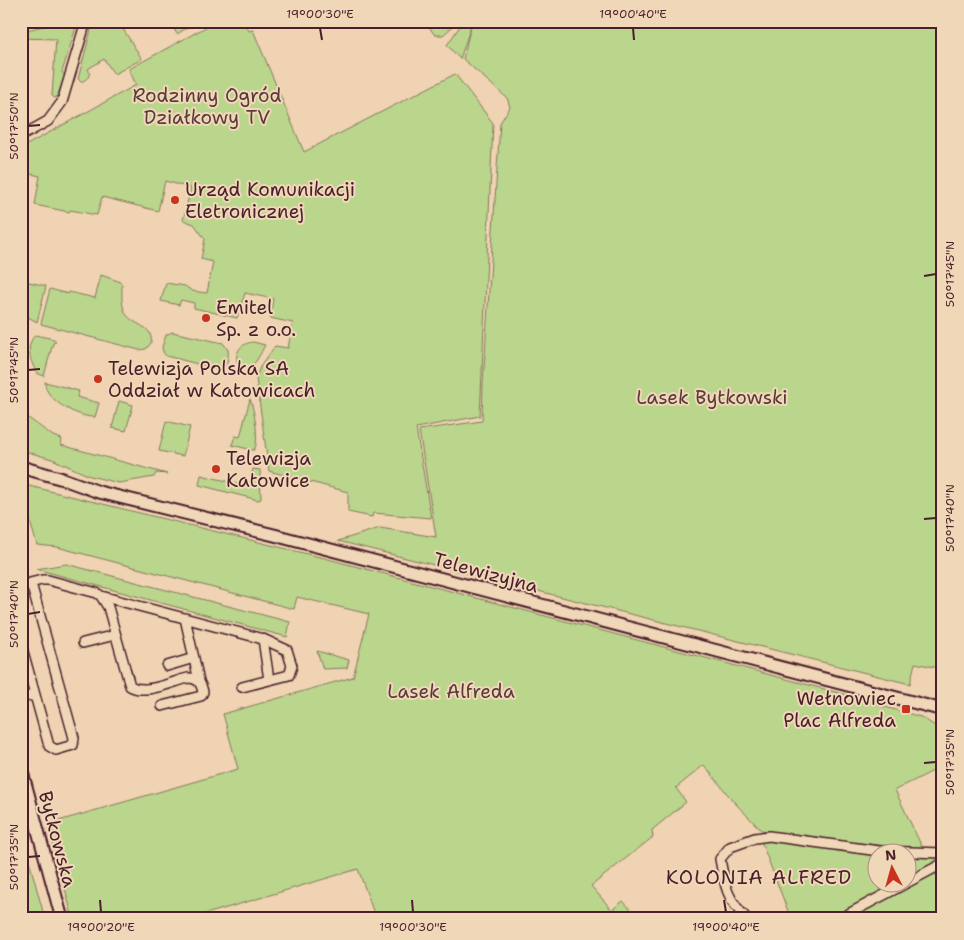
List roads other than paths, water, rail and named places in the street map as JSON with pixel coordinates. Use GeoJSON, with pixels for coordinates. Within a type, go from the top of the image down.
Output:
{"type":"FeatureCollection","features":[{"type":"Feature","properties":{"kind":"street"},"geometry":{"type":"LineString","coordinates":[[21,136],[48,121],[62,102],[86,21]]}},
{"type":"Feature","properties":{"kind":"street","name":"Telewizyjna"},"geometry":{"type":"LineString","coordinates":[[21,467],[63,478],[98,492],[283,537],[942,710]]}},
{"type":"Feature","properties":{"kind":"street"},"geometry":{"type":"LineString","coordinates":[[23,585],[48,580],[263,639],[287,650],[292,666],[289,675],[242,687]]}},
{"type":"Feature","properties":{"kind":"street"},"geometry":{"type":"LineString","coordinates":[[21,644],[48,746],[56,750],[73,745],[74,738],[32,587],[23,585]]}},
{"type":"Feature","properties":{"kind":"street"},"geometry":{"type":"LineString","coordinates":[[101,596],[108,607],[130,686],[134,689],[147,689],[188,678],[194,678],[199,681]]}},
{"type":"Feature","properties":{"kind":"street"},"geometry":{"type":"LineString","coordinates":[[162,706],[200,696],[203,692],[185,618]]}},
{"type":"Feature","properties":{"kind":"street"},"geometry":{"type":"LineString","coordinates":[[83,644],[115,635]]}},
{"type":"Feature","properties":{"kind":"street"},"geometry":{"type":"LineString","coordinates":[[263,639],[269,680]]}},
{"type":"Feature","properties":{"kind":"street"},"geometry":{"type":"LineString","coordinates":[[167,666],[194,658]]}},
{"type":"Feature","properties":{"kind":"street"},"geometry":{"type":"LineString","coordinates":[[21,698],[34,695]]}},
{"type":"Feature","properties":{"kind":"street","name":"Bytkowska"},"geometry":{"type":"LineString","coordinates":[[21,768],[62,919]]}},
{"type":"Feature","properties":{"kind":"street"},"geometry":{"type":"LineString","coordinates":[[747,919],[730,900],[724,884],[720,860],[730,847],[755,838],[770,836],[879,851],[943,853]]}},
{"type":"Feature","properties":{"kind":"street"},"geometry":{"type":"LineString","coordinates":[[839,919],[943,862]]}},
{"type":"Feature","properties":{"kind":"place","name":"Urząd Komunikacji Eletronicznej"},"geometry":{"type":"Point","coordinates":[175,200]}},
{"type":"Feature","properties":{"kind":"place","name":"Emitel Sp. z o.o."},"geometry":{"type":"Point","coordinates":[206,318]}},
{"type":"Feature","properties":{"kind":"place","name":"Telewizja Polska SA Oddział w Katowicach"},"geometry":{"type":"Point","coordinates":[98,379]}},
{"type":"Feature","properties":{"kind":"place","name":"Telewizja Katowice"},"geometry":{"type":"Point","coordinates":[216,469]}},
{"type":"Feature","properties":{"kind":"place","name":"Wełnowiec Plac Alfreda"},"geometry":{"type":"Point","coordinates":[906,709]}},
{"type":"Feature","properties":{"kind":"district","name":"KOLONIA ALFRED"},"geometry":{"type":"Point","coordinates":[759,877]}},
{"type":"Feature","properties":{"kind":"park label","name":"Rodzinny Ogród Działkowy TV"},"geometry":{"type":"Point","coordinates":[207,106]}},
{"type":"Feature","properties":{"kind":"park label","name":"Lasek Bytkowski"},"geometry":{"type":"Point","coordinates":[712,397]}},
{"type":"Feature","properties":{"kind":"park label","name":"Lasek Alfreda"},"geometry":{"type":"Point","coordinates":[451,691]}}]}
